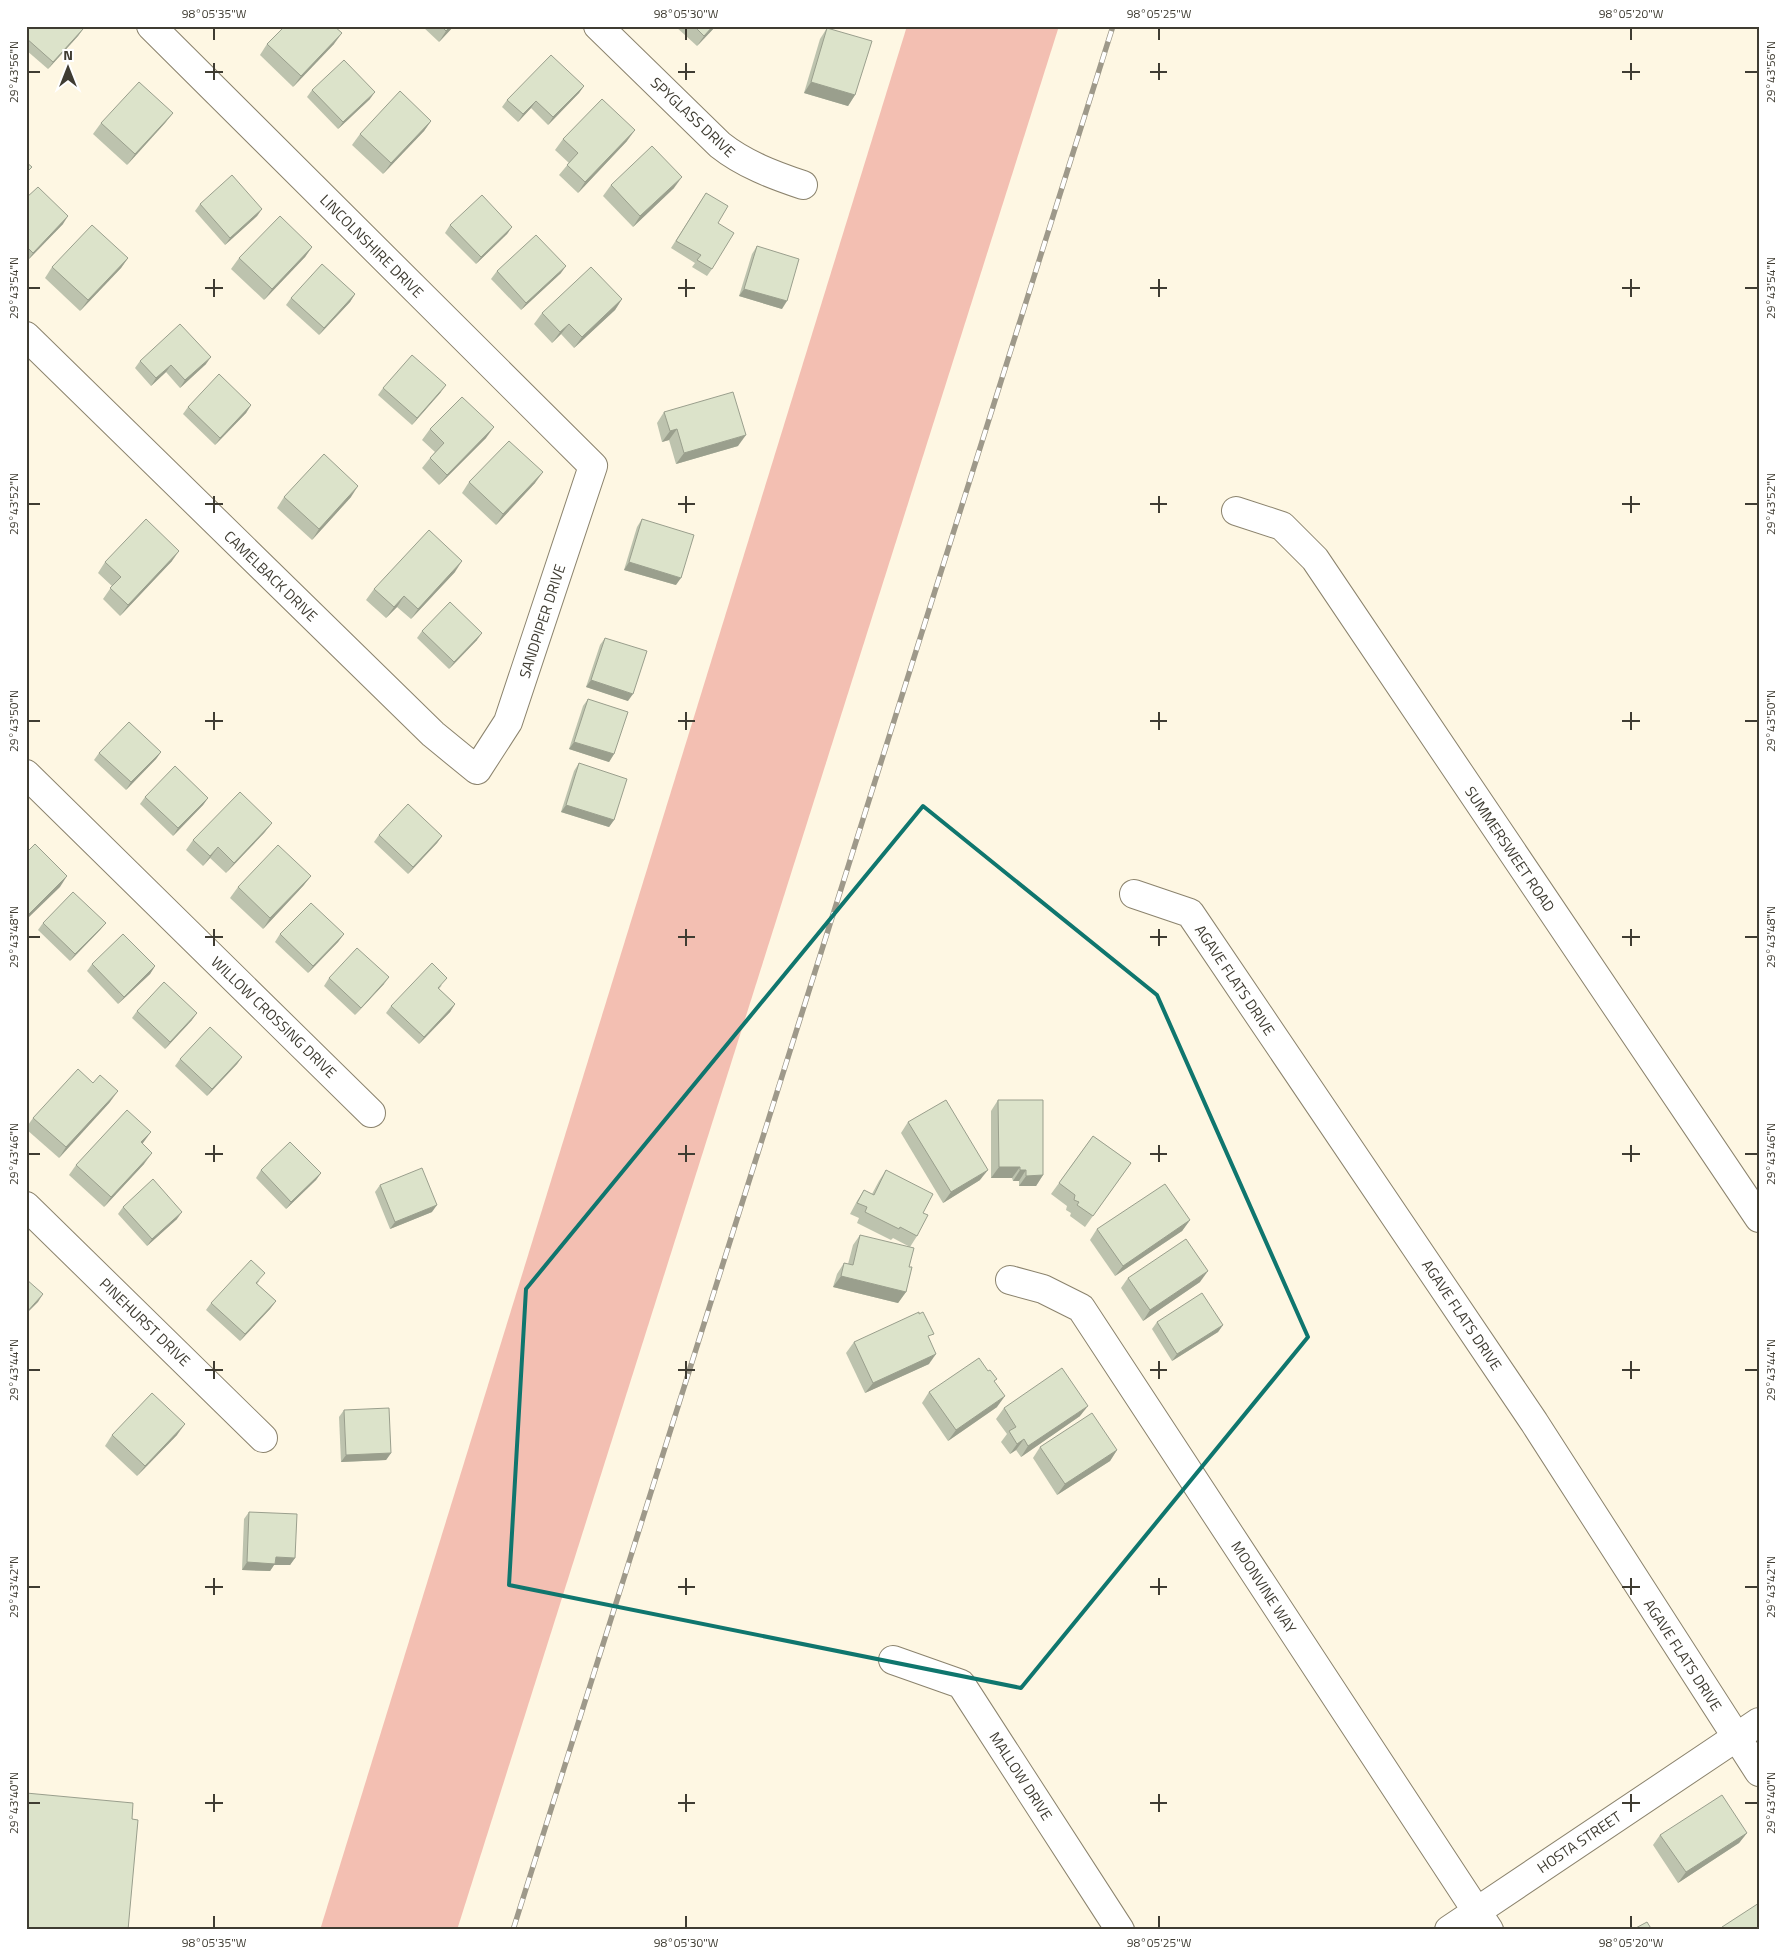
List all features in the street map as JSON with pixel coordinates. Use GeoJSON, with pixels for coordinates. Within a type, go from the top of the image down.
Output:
{"type":"FeatureCollection","features":[{"type":"Feature","properties":{"kind":"street","name":"LINCOLNSHIRE DRIVE"},"geometry":{"type":"LineString","coordinates":[[151,26],[593,466]]}},
{"type":"Feature","properties":{"kind":"street","name":"SPYGLASS DRIVE"},"geometry":{"type":"LineString","coordinates":[[598,26],[720,145],[735,157],[803,185]]}},
{"type":"Feature","properties":{"kind":"street","name":"CAMELBACK DRIVE"},"geometry":{"type":"LineString","coordinates":[[26,336],[433,734],[477,770]]}},
{"type":"Feature","properties":{"kind":"street","name":"SANDPIPER DRIVE"},"geometry":{"type":"LineString","coordinates":[[477,770],[508,722],[593,466]]}},
{"type":"Feature","properties":{"kind":"street","name":"SUMMERSWEET ROAD"},"geometry":{"type":"LineString","coordinates":[[1236,512],[1282,526],[1315,559],[1759,1218]]}},
{"type":"Feature","properties":{"kind":"street","name":"WILLOW CROSSING DRIVE"},"geometry":{"type":"LineString","coordinates":[[29,783],[372,1113]]}},
{"type":"Feature","properties":{"kind":"street","name":"AGAVE FLATS DRIVE"},"geometry":{"type":"LineString","coordinates":[[1134,894],[1190,913],[1534,1422],[1759,1772]]}},
{"type":"Feature","properties":{"kind":"street","name":"PINEHURST DRIVE"},"geometry":{"type":"LineString","coordinates":[[26,1206],[263,1438]]}},
{"type":"Feature","properties":{"kind":"street","name":"MOONVINE WAY"},"geometry":{"type":"LineString","coordinates":[[1010,1280],[1043,1289],[1081,1308],[1483,1920]]}},
{"type":"Feature","properties":{"kind":"street","name":"MALLOW DRIVE"},"geometry":{"type":"LineString","coordinates":[[893,1660],[961,1684],[1120,1930]]}},
{"type":"Feature","properties":{"kind":"street","name":"HOSTA STREET"},"geometry":{"type":"LineString","coordinates":[[1449,1930],[1483,1920],[1759,1722]]}},
{"type":"Feature","properties":{"kind":"highlighted area"},"geometry":{"type":"Polygon","coordinates":[[[923,806],[1157,995],[1308,1337],[1021,1688],[509,1585],[526,1289],[923,806]]]}},
{"type":"Feature","properties":{"kind":"shaded area"},"geometry":{"type":"Polygon","coordinates":[[[907,26],[1059,26],[457,1930],[320,1930],[907,26]]]}},
{"type":"Feature","properties":{"kind":"building"},"geometry":{"type":"Polygon","coordinates":[[[26,26],[80,26],[83,29],[53,62],[26,38],[26,26]]]}},
{"type":"Feature","properties":{"kind":"building"},"geometry":{"type":"Polygon","coordinates":[[[285,26],[334,26],[342,33],[301,76],[267,44],[285,26]]]}},
{"type":"Feature","properties":{"kind":"building"},"geometry":{"type":"Polygon","coordinates":[[[441,26],[451,26],[446,31],[441,26]]]}},
{"type":"Feature","properties":{"kind":"building"},"geometry":{"type":"Polygon","coordinates":[[[694,26],[713,26],[704,36],[694,26]]]}},
{"type":"Feature","properties":{"kind":"building"},"geometry":{"type":"Polygon","coordinates":[[[827,28],[872,41],[855,95],[811,82],[827,28]]]}},
{"type":"Feature","properties":{"kind":"building"},"geometry":{"type":"Polygon","coordinates":[[[551,55],[584,86],[553,117],[536,101],[523,114],[507,100],[551,55]]]}},
{"type":"Feature","properties":{"kind":"building"},"geometry":{"type":"Polygon","coordinates":[[[344,60],[375,92],[343,122],[312,90],[344,60]]]}},
{"type":"Feature","properties":{"kind":"building"},"geometry":{"type":"Polygon","coordinates":[[[139,82],[173,113],[135,154],[101,123],[139,82]]]}},
{"type":"Feature","properties":{"kind":"building"},"geometry":{"type":"Polygon","coordinates":[[[400,91],[431,121],[391,163],[360,134],[400,91]]]}},
{"type":"Feature","properties":{"kind":"building"},"geometry":{"type":"Polygon","coordinates":[[[602,99],[635,130],[585,182],[567,165],[578,153],[563,139],[602,99]]]}},
{"type":"Feature","properties":{"kind":"building"},"geometry":{"type":"Polygon","coordinates":[[[652,146],[682,177],[640,216],[611,185],[652,146]]]}},
{"type":"Feature","properties":{"kind":"building"},"geometry":{"type":"Polygon","coordinates":[[[26,162],[32,167],[26,173],[26,162]]]}},
{"type":"Feature","properties":{"kind":"building"},"geometry":{"type":"Polygon","coordinates":[[[232,175],[262,209],[230,238],[200,204],[232,175]]]}},
{"type":"Feature","properties":{"kind":"building"},"geometry":{"type":"Polygon","coordinates":[[[38,187],[68,216],[33,253],[26,246],[26,198],[38,187]]]}},
{"type":"Feature","properties":{"kind":"building"},"geometry":{"type":"Polygon","coordinates":[[[706,193],[728,206],[718,223],[734,233],[712,269],[697,260],[701,255],[676,241],[706,193]]]}},
{"type":"Feature","properties":{"kind":"building"},"geometry":{"type":"Polygon","coordinates":[[[482,195],[512,227],[481,257],[450,225],[482,195]]]}},
{"type":"Feature","properties":{"kind":"building"},"geometry":{"type":"Polygon","coordinates":[[[280,216],[312,247],[272,289],[239,258],[280,216]]]}},
{"type":"Feature","properties":{"kind":"building"},"geometry":{"type":"Polygon","coordinates":[[[92,225],[128,258],[88,300],[52,267],[92,225]]]}},
{"type":"Feature","properties":{"kind":"building"},"geometry":{"type":"Polygon","coordinates":[[[536,235],[566,266],[526,303],[497,271],[536,235]]]}},
{"type":"Feature","properties":{"kind":"building"},"geometry":{"type":"Polygon","coordinates":[[[757,246],[799,259],[787,301],[744,289],[757,246]]]}},
{"type":"Feature","properties":{"kind":"building"},"geometry":{"type":"Polygon","coordinates":[[[322,264],[355,294],[324,328],[291,298],[322,264]]]}},
{"type":"Feature","properties":{"kind":"building"},"geometry":{"type":"Polygon","coordinates":[[[591,267],[622,299],[582,337],[569,324],[560,332],[542,313],[591,267]]]}},
{"type":"Feature","properties":{"kind":"building"},"geometry":{"type":"Polygon","coordinates":[[[180,324],[211,357],[185,380],[171,365],[156,378],[140,361],[180,324]]]}},
{"type":"Feature","properties":{"kind":"building"},"geometry":{"type":"Polygon","coordinates":[[[412,355],[446,385],[417,418],[383,388],[412,355]]]}},
{"type":"Feature","properties":{"kind":"building"},"geometry":{"type":"Polygon","coordinates":[[[219,374],[251,405],[220,438],[188,407],[219,374]]]}},
{"type":"Feature","properties":{"kind":"building"},"geometry":{"type":"Polygon","coordinates":[[[733,392],[746,435],[684,453],[677,429],[670,431],[664,412],[733,392]]]}},
{"type":"Feature","properties":{"kind":"building"},"geometry":{"type":"Polygon","coordinates":[[[462,397],[494,427],[447,475],[430,458],[444,443],[430,429],[462,397]]]}},
{"type":"Feature","properties":{"kind":"building"},"geometry":{"type":"Polygon","coordinates":[[[509,441],[543,472],[503,514],[469,482],[509,441]]]}},
{"type":"Feature","properties":{"kind":"building"},"geometry":{"type":"Polygon","coordinates":[[[324,454],[358,486],[319,529],[284,497],[324,454]]]}},
{"type":"Feature","properties":{"kind":"building"},"geometry":{"type":"Polygon","coordinates":[[[146,519],[179,551],[128,605],[110,588],[121,577],[105,562],[146,519]]]}},
{"type":"Feature","properties":{"kind":"building"},"geometry":{"type":"Polygon","coordinates":[[[642,519],[694,535],[681,578],[629,562],[642,519]]]}},
{"type":"Feature","properties":{"kind":"building"},"geometry":{"type":"Polygon","coordinates":[[[429,530],[462,561],[418,609],[404,596],[394,607],[374,589],[429,530]]]}},
{"type":"Feature","properties":{"kind":"building"},"geometry":{"type":"Polygon","coordinates":[[[450,602],[482,633],[454,662],[422,631],[450,602]]]}},
{"type":"Feature","properties":{"kind":"building"},"geometry":{"type":"Polygon","coordinates":[[[605,638],[647,651],[633,694],[591,680],[605,638]]]}},
{"type":"Feature","properties":{"kind":"building"},"geometry":{"type":"Polygon","coordinates":[[[588,699],[628,712],[614,754],[574,742],[588,699]]]}},
{"type":"Feature","properties":{"kind":"building"},"geometry":{"type":"Polygon","coordinates":[[[129,722],[161,752],[131,782],[99,753],[129,722]]]}},
{"type":"Feature","properties":{"kind":"building"},"geometry":{"type":"Polygon","coordinates":[[[579,763],[627,779],[614,820],[566,805],[579,763]]]}},
{"type":"Feature","properties":{"kind":"building"},"geometry":{"type":"Polygon","coordinates":[[[175,766],[208,798],[178,828],[145,797],[175,766]]]}},
{"type":"Feature","properties":{"kind":"building"},"geometry":{"type":"Polygon","coordinates":[[[240,792],[272,823],[234,863],[218,847],[210,856],[193,840],[240,792]]]}},
{"type":"Feature","properties":{"kind":"building"},"geometry":{"type":"Polygon","coordinates":[[[408,804],[442,836],[413,867],[379,835],[408,804]]]}},
{"type":"Feature","properties":{"kind":"building"},"geometry":{"type":"Polygon","coordinates":[[[35,844],[67,876],[26,917],[26,853],[35,844]]]}},
{"type":"Feature","properties":{"kind":"building"},"geometry":{"type":"Polygon","coordinates":[[[278,845],[311,876],[270,918],[238,887],[278,845]]]}},
{"type":"Feature","properties":{"kind":"building"},"geometry":{"type":"Polygon","coordinates":[[[73,892],[106,923],[75,954],[43,923],[73,892]]]}},
{"type":"Feature","properties":{"kind":"building"},"geometry":{"type":"Polygon","coordinates":[[[311,903],[344,934],[313,966],[280,934],[311,903]]]}},
{"type":"Feature","properties":{"kind":"building"},"geometry":{"type":"Polygon","coordinates":[[[123,934],[155,966],[124,997],[92,964],[123,934]]]}},
{"type":"Feature","properties":{"kind":"building"},"geometry":{"type":"Polygon","coordinates":[[[357,948],[389,977],[361,1008],[329,978],[357,948]]]}},
{"type":"Feature","properties":{"kind":"building"},"geometry":{"type":"Polygon","coordinates":[[[432,963],[447,978],[438,988],[455,1004],[424,1037],[391,1006],[432,963]]]}},
{"type":"Feature","properties":{"kind":"building"},"geometry":{"type":"Polygon","coordinates":[[[164,982],[197,1013],[170,1042],[137,1011],[164,982]]]}},
{"type":"Feature","properties":{"kind":"building"},"geometry":{"type":"Polygon","coordinates":[[[210,1027],[242,1057],[212,1089],[180,1059],[210,1027]]]}},
{"type":"Feature","properties":{"kind":"building"},"geometry":{"type":"Polygon","coordinates":[[[78,1069],[93,1083],[100,1075],[118,1091],[66,1147],[33,1118],[78,1069]]]}},
{"type":"Feature","properties":{"kind":"building"},"geometry":{"type":"Polygon","coordinates":[[[946,1100],[988,1170],[951,1192],[908,1122],[946,1100]]]}},
{"type":"Feature","properties":{"kind":"building"},"geometry":{"type":"Polygon","coordinates":[[[998,1100],[1043,1100],[1043,1175],[1026,1176],[1026,1170],[1020,1170],[1020,1167],[999,1167],[998,1100]]]}},
{"type":"Feature","properties":{"kind":"building"},"geometry":{"type":"Polygon","coordinates":[[[127,1110],[151,1132],[141,1142],[152,1153],[111,1197],[76,1165],[127,1110]]]}},
{"type":"Feature","properties":{"kind":"building"},"geometry":{"type":"Polygon","coordinates":[[[1093,1136],[1131,1163],[1093,1216],[1077,1205],[1079,1202],[1074,1200],[1075,1195],[1059,1183],[1093,1136]]]}},
{"type":"Feature","properties":{"kind":"building"},"geometry":{"type":"Polygon","coordinates":[[[290,1142],[321,1173],[291,1202],[261,1170],[290,1142]]]}},
{"type":"Feature","properties":{"kind":"building"},"geometry":{"type":"Polygon","coordinates":[[[422,1168],[437,1205],[395,1222],[380,1185],[422,1168]]]}},
{"type":"Feature","properties":{"kind":"building"},"geometry":{"type":"Polygon","coordinates":[[[886,1170],[933,1194],[923,1213],[928,1215],[917,1236],[865,1212],[867,1207],[857,1203],[864,1190],[874,1195],[886,1170]]]}},
{"type":"Feature","properties":{"kind":"building"},"geometry":{"type":"Polygon","coordinates":[[[153,1179],[182,1212],[152,1239],[123,1207],[153,1179]]]}},
{"type":"Feature","properties":{"kind":"building"},"geometry":{"type":"Polygon","coordinates":[[[1165,1184],[1190,1220],[1123,1266],[1097,1229],[1165,1184]]]}},
{"type":"Feature","properties":{"kind":"building"},"geometry":{"type":"Polygon","coordinates":[[[860,1235],[914,1248],[909,1267],[912,1267],[906,1292],[841,1276],[844,1263],[853,1265],[860,1235]]]}},
{"type":"Feature","properties":{"kind":"building"},"geometry":{"type":"Polygon","coordinates":[[[1186,1239],[1208,1271],[1150,1310],[1128,1278],[1186,1239]]]}},
{"type":"Feature","properties":{"kind":"building"},"geometry":{"type":"Polygon","coordinates":[[[251,1260],[265,1273],[256,1283],[276,1301],[245,1334],[211,1303],[251,1260]]]}},
{"type":"Feature","properties":{"kind":"building"},"geometry":{"type":"Polygon","coordinates":[[[26,1279],[43,1294],[26,1313],[26,1279]]]}},
{"type":"Feature","properties":{"kind":"building"},"geometry":{"type":"Polygon","coordinates":[[[1202,1293],[1223,1325],[1177,1354],[1157,1322],[1202,1293]]]}},
{"type":"Feature","properties":{"kind":"building"},"geometry":{"type":"Polygon","coordinates":[[[919,1312],[919,1314],[923,1312],[934,1334],[928,1336],[936,1354],[873,1383],[854,1342],[919,1312]]]}},
{"type":"Feature","properties":{"kind":"building"},"geometry":{"type":"Polygon","coordinates":[[[979,1358],[988,1371],[990,1370],[997,1379],[994,1381],[1005,1396],[956,1430],[929,1392],[979,1358]]]}},
{"type":"Feature","properties":{"kind":"building"},"geometry":{"type":"Polygon","coordinates":[[[1062,1368],[1088,1406],[1028,1446],[1024,1439],[1017,1444],[1009,1431],[1016,1427],[1004,1408],[1062,1368]]]}},
{"type":"Feature","properties":{"kind":"building"},"geometry":{"type":"Polygon","coordinates":[[[152,1393],[185,1424],[145,1466],[112,1435],[152,1393]]]}},
{"type":"Feature","properties":{"kind":"building"},"geometry":{"type":"Polygon","coordinates":[[[389,1408],[391,1453],[346,1455],[344,1410],[389,1408]]]}},
{"type":"Feature","properties":{"kind":"building"},"geometry":{"type":"Polygon","coordinates":[[[1092,1413],[1117,1450],[1065,1484],[1040,1447],[1092,1413]]]}},
{"type":"Feature","properties":{"kind":"building"},"geometry":{"type":"Polygon","coordinates":[[[249,1512],[297,1514],[295,1558],[276,1557],[275,1564],[247,1562],[249,1512]]]}},
{"type":"Feature","properties":{"kind":"building"},"geometry":{"type":"Polygon","coordinates":[[[26,1793],[133,1803],[132,1819],[138,1820],[128,1930],[26,1930],[26,1793]]]}},
{"type":"Feature","properties":{"kind":"building"},"geometry":{"type":"Polygon","coordinates":[[[1722,1795],[1747,1833],[1686,1872],[1660,1835],[1722,1795]]]}},
{"type":"Feature","properties":{"kind":"building"},"geometry":{"type":"Polygon","coordinates":[[[1759,1903],[1759,1930],[1724,1930],[1722,1927],[1759,1903]]]}},
{"type":"Feature","properties":{"kind":"building"},"geometry":{"type":"Polygon","coordinates":[[[1647,1922],[1652,1930],[1632,1930],[1647,1922]]]}},
{"type":"Feature","properties":{"kind":"railway"},"geometry":{"type":"LineString","coordinates":[[513,1930],[1113,26]]}}]}
